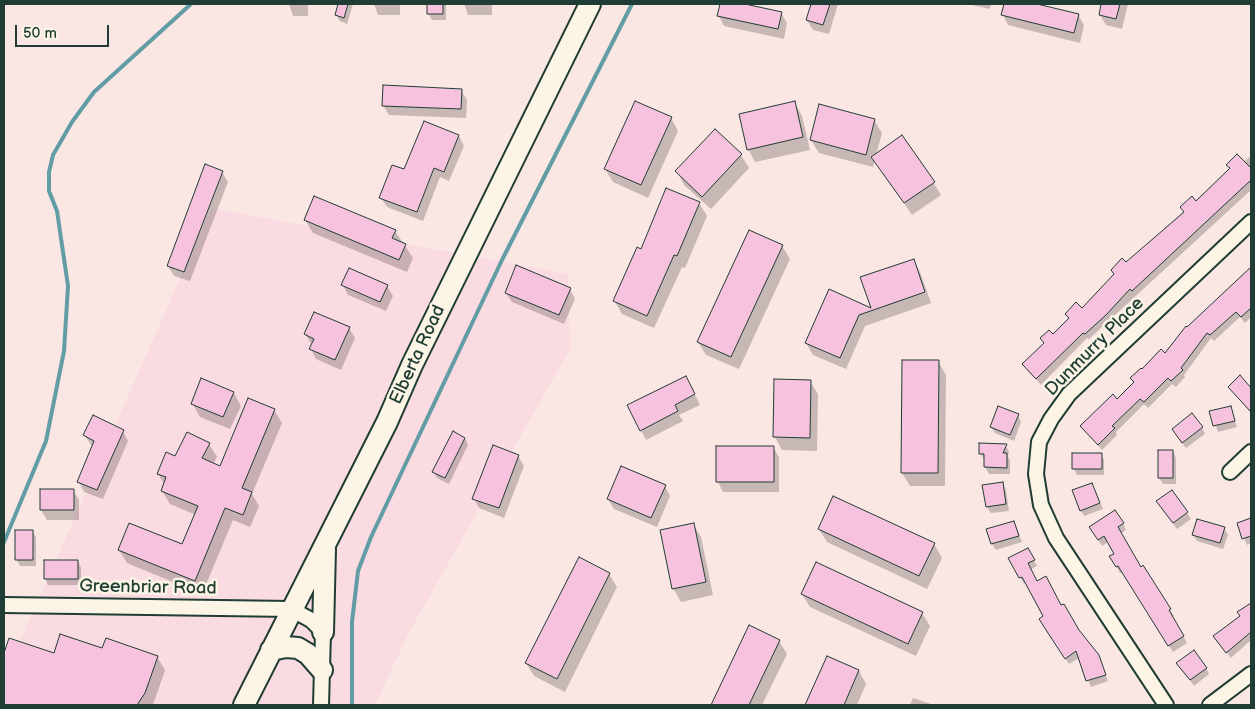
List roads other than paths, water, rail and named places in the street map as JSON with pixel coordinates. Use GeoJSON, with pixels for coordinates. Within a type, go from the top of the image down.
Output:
{"type":"FeatureCollection","features":[{"type":"Feature","properties":{"kind":"street","name":"Elberta Road"},"geometry":{"type":"LineString","coordinates":[[244,705],[325,545],[590,4]]}},
{"type":"Feature","properties":{"kind":"street","name":"Dunmurry Place"},"geometry":{"type":"LineString","coordinates":[[1166,705],[1056,538],[1041,505],[1036,474],[1039,442],[1051,419],[1069,394],[1251,222]]}},
{"type":"Feature","properties":{"kind":"street"},"geometry":{"type":"LineString","coordinates":[[1230,472],[1251,452]]}},
{"type":"Feature","properties":{"kind":"street"},"geometry":{"type":"LineString","coordinates":[[321,705],[325,545]]}},
{"type":"Feature","properties":{"kind":"street","name":"Greenbriar Road"},"geometry":{"type":"LineString","coordinates":[[4,605],[291,609]]}},
{"type":"Feature","properties":{"kind":"street"},"geometry":{"type":"LineString","coordinates":[[291,609],[311,620],[324,632]]}},
{"type":"Feature","properties":{"kind":"street"},"geometry":{"type":"LineString","coordinates":[[271,650],[286,647],[298,648],[308,654],[322,670]]}},
{"type":"Feature","properties":{"kind":"street"},"geometry":{"type":"LineString","coordinates":[[1210,705],[1251,674]]}},
{"type":"Feature","properties":{"kind":"waterway"},"geometry":{"type":"LineString","coordinates":[[4,542],[46,441],[64,351],[68,286],[57,211],[49,191],[49,172],[53,155],[72,122],[94,92],[191,4]]}},
{"type":"Feature","properties":{"kind":"waterway"},"geometry":{"type":"LineString","coordinates":[[352,705],[352,622],[358,571],[371,537],[502,260],[632,4]]}}]}
